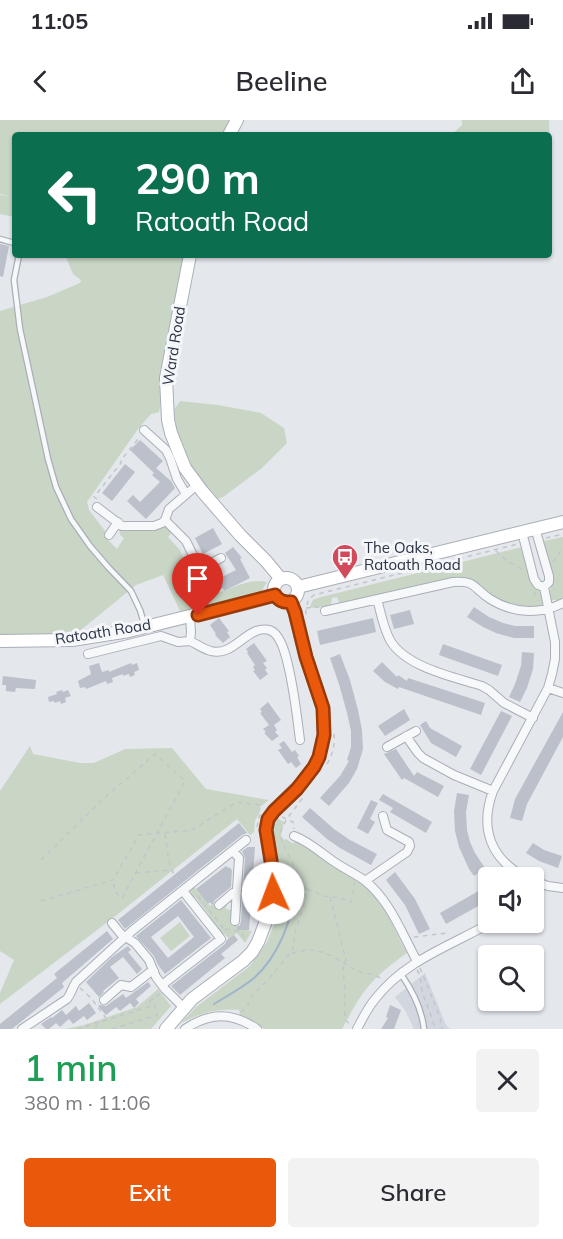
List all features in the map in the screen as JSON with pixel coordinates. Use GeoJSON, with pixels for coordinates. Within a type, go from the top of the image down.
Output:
{"type":"FeatureCollection","features":[{"type":"Feature","properties":{"kind":"main road","name":"Ward Road"},"geometry":{"type":"LineString","coordinates":[[189,258],[166,378],[168,420],[171,433],[183,462],[197,485],[281,579]]}},
{"type":"Feature","properties":{"kind":"main road"},"geometry":{"type":"LineString","coordinates":[[298,587],[537,534],[563,522]]}},
{"type":"Feature","properties":{"kind":"main road"},"geometry":{"type":"LineString","coordinates":[[281,579],[291,579],[297,584],[298,594],[291,602],[280,601],[275,595],[275,585],[281,579]]}},
{"type":"Feature","properties":{"kind":"main road","name":"Ratoath Road"},"geometry":{"type":"LineString","coordinates":[[0,641],[72,640],[145,627],[275,595]]}},
{"type":"Feature","properties":{"kind":"main road"},"geometry":{"type":"LineString","coordinates":[[166,1029],[204,990],[243,961],[258,942],[269,913],[273,893],[267,824],[274,811],[311,779],[319,757],[324,735],[323,708],[313,665],[302,642],[299,624],[291,602]]}},
{"type":"Feature","properties":{"kind":"street"},"geometry":{"type":"LineString","coordinates":[[145,430],[158,435],[186,494]]}},
{"type":"Feature","properties":{"kind":"street"},"geometry":{"type":"LineString","coordinates":[[97,507],[122,526],[154,526],[162,523],[169,509],[197,485]]}},
{"type":"Feature","properties":{"kind":"street"},"geometry":{"type":"LineString","coordinates":[[165,520],[186,541],[202,573],[221,558]]}},
{"type":"Feature","properties":{"kind":"street"},"geometry":{"type":"LineString","coordinates":[[109,535],[118,522]]}},
{"type":"Feature","properties":{"kind":"street"},"geometry":{"type":"LineString","coordinates":[[524,537],[534,579],[538,585],[544,586],[549,582],[549,576],[537,534]]}},
{"type":"Feature","properties":{"kind":"street"},"geometry":{"type":"LineString","coordinates":[[325,611],[465,581],[471,583],[489,598],[509,608],[538,611],[563,603]]}},
{"type":"Feature","properties":{"kind":"street"},"geometry":{"type":"LineString","coordinates":[[510,867],[501,859],[489,836],[486,824],[487,813],[493,791],[548,688],[555,659],[555,642],[544,586]]}},
{"type":"Feature","properties":{"kind":"street"},"geometry":{"type":"LineString","coordinates":[[335,599],[336,609]]}},
{"type":"Feature","properties":{"kind":"street"},"geometry":{"type":"LineString","coordinates":[[377,599],[384,628],[397,650],[405,657],[422,666],[482,686],[504,703],[533,718]]}},
{"type":"Feature","properties":{"kind":"street"},"geometry":{"type":"LineString","coordinates":[[190,617],[190,641]]}},
{"type":"Feature","properties":{"kind":"street"},"geometry":{"type":"LineString","coordinates":[[93,650],[161,636],[178,642],[190,641],[213,652],[230,648],[258,630],[272,631],[282,643],[291,674],[296,704],[294,727],[300,740]]}},
{"type":"Feature","properties":{"kind":"street"},"geometry":{"type":"LineString","coordinates":[[548,688],[563,693]]}},
{"type":"Feature","properties":{"kind":"street"},"geometry":{"type":"LineString","coordinates":[[387,747],[416,731]]}},
{"type":"Feature","properties":{"kind":"street"},"geometry":{"type":"LineString","coordinates":[[406,736],[423,758],[453,775],[493,791]]}},
{"type":"Feature","properties":{"kind":"street"},"geometry":{"type":"LineString","coordinates":[[361,879],[407,852],[410,846],[409,842],[387,830],[383,816]]}},
{"type":"Feature","properties":{"kind":"street"},"geometry":{"type":"LineString","coordinates":[[294,836],[304,840],[361,879],[382,898],[417,961]]}},
{"type":"Feature","properties":{"kind":"street"},"geometry":{"type":"LineString","coordinates":[[22,1029],[67,999],[76,982],[132,930],[246,840]]}},
{"type":"Feature","properties":{"kind":"street"},"geometry":{"type":"LineString","coordinates":[[233,851],[239,858],[235,921]]}},
{"type":"Feature","properties":{"kind":"street"},"geometry":{"type":"LineString","coordinates":[[544,885],[563,888]]}},
{"type":"Feature","properties":{"kind":"street"},"geometry":{"type":"LineString","coordinates":[[164,987],[221,939],[183,891]]}},
{"type":"Feature","properties":{"kind":"street"},"geometry":{"type":"LineString","coordinates":[[219,904],[232,893],[237,893]]}},
{"type":"Feature","properties":{"kind":"street"},"geometry":{"type":"LineString","coordinates":[[112,923],[121,934],[135,943],[149,960],[164,987],[184,1008]]}},
{"type":"Feature","properties":{"kind":"street"},"geometry":{"type":"LineString","coordinates":[[353,1027],[389,984],[417,961],[478,930]]}},
{"type":"Feature","properties":{"kind":"street"},"geometry":{"type":"LineString","coordinates":[[104,1000],[122,985],[131,987],[154,971]]}},
{"type":"Feature","properties":{"kind":"street"},"geometry":{"type":"LineString","coordinates":[[185,1029],[204,1019],[222,1016],[237,1018],[257,1029]]}},
{"type":"Feature","properties":{"kind":"lane"},"geometry":{"type":"LineString","coordinates":[[18,258],[14,280],[20,329],[56,487],[71,519],[90,546],[131,591],[145,627]]}},
{"type":"Feature","properties":{"kind":"lane"},"geometry":{"type":"LineString","coordinates":[[401,974],[413,995],[424,1022],[424,1029]]}},
{"type":"Feature","properties":{"kind":"path"},"geometry":{"type":"LineString","coordinates":[[97,507],[100,502],[94,497],[145,430]]}},
{"type":"Feature","properties":{"kind":"path"},"geometry":{"type":"LineString","coordinates":[[537,534],[563,534]]}},
{"type":"Feature","properties":{"kind":"path"},"geometry":{"type":"LineString","coordinates":[[306,619],[308,600],[314,595],[495,550],[524,537]]}},
{"type":"Feature","properties":{"kind":"path"},"geometry":{"type":"LineString","coordinates":[[553,562],[563,548]]}},
{"type":"Feature","properties":{"kind":"path"},"geometry":{"type":"LineString","coordinates":[[495,550],[523,570]]}},
{"type":"Feature","properties":{"kind":"path"},"geometry":{"type":"LineString","coordinates":[[306,608],[323,607],[325,611]]}},
{"type":"Feature","properties":{"kind":"path"},"geometry":{"type":"LineString","coordinates":[[41,860],[102,800],[155,754],[185,782],[156,834],[122,898],[115,892],[113,880],[140,835],[156,834],[192,830],[237,802],[265,807]]}},
{"type":"Feature","properties":{"kind":"path"},"geometry":{"type":"LineString","coordinates":[[239,1013],[244,1011],[251,996],[293,950],[306,889],[282,842],[281,831],[286,820],[293,822],[294,836]]}},
{"type":"Feature","properties":{"kind":"path"},"geometry":{"type":"LineString","coordinates":[[135,873],[171,870]]}},
{"type":"Feature","properties":{"kind":"path"},"geometry":{"type":"LineString","coordinates":[[306,889],[351,902],[354,882],[361,879]]}},
{"type":"Feature","properties":{"kind":"path"},"geometry":{"type":"LineString","coordinates":[[41,901],[113,880]]}},
{"type":"Feature","properties":{"kind":"path"},"geometry":{"type":"LineString","coordinates":[[330,897],[346,960],[344,964],[345,1020],[353,1027]]}},
{"type":"Feature","properties":{"kind":"path"},"geometry":{"type":"LineString","coordinates":[[216,933],[224,928],[239,931],[248,942]]}},
{"type":"Feature","properties":{"kind":"path"},"geometry":{"type":"LineString","coordinates":[[405,939],[447,933]]}},
{"type":"Feature","properties":{"kind":"path"},"geometry":{"type":"LineString","coordinates":[[291,953],[320,951],[362,972],[378,976],[389,984]]}},
{"type":"Feature","properties":{"kind":"path"},"geometry":{"type":"LineString","coordinates":[[435,1029],[421,988],[422,974],[435,1003],[442,1029]]}},
{"type":"Feature","properties":{"kind":"path"},"geometry":{"type":"LineString","coordinates":[[76,982],[107,1019]]}},
{"type":"Feature","properties":{"kind":"path"},"geometry":{"type":"LineString","coordinates":[[77,1029],[151,1006],[150,1001],[164,987]]}},
{"type":"Feature","properties":{"kind":"path"},"geometry":{"type":"LineString","coordinates":[[112,1029],[157,1015],[153,998]]}},
{"type":"Feature","properties":{"kind":"path"},"geometry":{"type":"LineString","coordinates":[[428,1006],[435,1003]]}},
{"type":"Feature","properties":{"kind":"path"},"geometry":{"type":"LineString","coordinates":[[433,1018],[440,1017]]}},
{"type":"Feature","properties":{"kind":"path"},"geometry":{"type":"LineString","coordinates":[[96,1022],[96,1029]]}},
{"type":"Feature","properties":{"kind":"shaded area"},"geometry":{"type":"Polygon","coordinates":[[[425,973],[446,1025],[450,1029],[414,1029],[405,1010],[395,997],[425,973]]]}},
{"type":"Feature","properties":{"kind":"green space"},"geometry":{"type":"Polygon","coordinates":[[[0,120],[231,120],[224,132],[12,132],[12,216],[0,214],[0,195],[11,196],[0,194],[0,120]]]}},
{"type":"Feature","properties":{"kind":"green space"},"geometry":{"type":"Polygon","coordinates":[[[462,120],[549,120],[549,132],[454,132],[462,125],[462,120]]]}},
{"type":"Feature","properties":{"kind":"green space"},"geometry":{"type":"Polygon","coordinates":[[[66,258],[185,258],[159,412],[151,414],[138,429],[87,502],[89,510],[105,531],[107,539],[117,549],[124,538],[120,535],[119,529],[121,528],[138,531],[167,526],[173,531],[168,537],[180,550],[193,582],[201,580],[210,595],[253,581],[267,582],[260,594],[181,613],[163,575],[136,585],[76,634],[0,636],[0,311],[47,297],[80,283],[81,280],[73,274],[66,258]]]}},
{"type":"Feature","properties":{"kind":"green space"},"geometry":{"type":"Polygon","coordinates":[[[180,401],[261,413],[284,428],[287,443],[262,468],[217,499],[195,475],[182,450],[173,411],[180,401]]]}},
{"type":"Feature","properties":{"kind":"green space"},"geometry":{"type":"Polygon","coordinates":[[[563,537],[563,598],[551,600],[550,590],[553,583],[544,541],[563,537]]]}},
{"type":"Feature","properties":{"kind":"green space"},"geometry":{"type":"Polygon","coordinates":[[[522,547],[535,585],[544,601],[541,606],[522,607],[503,601],[469,578],[343,605],[337,597],[332,598],[331,605],[325,608],[309,608],[313,600],[321,597],[522,547]]]}},
{"type":"Feature","properties":{"kind":"green space"},"geometry":{"type":"Polygon","coordinates":[[[30,746],[33,754],[80,763],[94,763],[125,749],[172,748],[206,789],[269,800],[260,807],[254,832],[250,835],[237,819],[0,1004],[0,993],[14,960],[0,951],[0,791],[30,746]]]}},
{"type":"Feature","properties":{"kind":"green space"},"geometry":{"type":"Polygon","coordinates":[[[275,817],[284,822],[282,840],[286,839],[292,843],[301,841],[348,872],[372,893],[387,914],[407,953],[371,983],[342,1029],[264,1029],[256,1022],[240,1015],[239,1010],[209,1012],[181,1023],[196,1007],[250,966],[267,942],[278,915],[283,887],[271,831],[275,817]]]}},
{"type":"Feature","properties":{"kind":"green space"},"geometry":{"type":"Polygon","coordinates":[[[194,887],[210,906],[216,901],[219,905],[231,896],[234,903],[227,903],[226,909],[234,910],[238,929],[252,931],[245,943],[237,933],[229,939],[225,934],[222,936],[208,919],[209,915],[195,897],[192,899],[188,894],[194,887]]]}},
{"type":"Feature","properties":{"kind":"green space"},"geometry":{"type":"Polygon","coordinates":[[[180,922],[190,936],[171,951],[160,938],[180,922]]]}},
{"type":"Feature","properties":{"kind":"green space"},"geometry":{"type":"Polygon","coordinates":[[[158,989],[171,1006],[151,1029],[65,1029],[137,1007],[158,989]]]}},
{"type":"Feature","properties":{"kind":"building"},"geometry":{"type":"Polygon","coordinates":[[[0,244],[9,246],[3,277],[0,276],[0,244]]]}},
{"type":"Feature","properties":{"kind":"building"},"geometry":{"type":"Polygon","coordinates":[[[140,440],[163,461],[156,468],[171,481],[175,488],[146,519],[127,501],[133,495],[140,502],[160,482],[130,450],[140,440]]]}},
{"type":"Feature","properties":{"kind":"building"},"geometry":{"type":"Polygon","coordinates":[[[125,464],[135,472],[112,501],[102,493],[125,464]]]}},
{"type":"Feature","properties":{"kind":"building"},"geometry":{"type":"Polygon","coordinates":[[[213,528],[222,544],[203,554],[195,538],[213,528]]]}},
{"type":"Feature","properties":{"kind":"building"},"geometry":{"type":"Polygon","coordinates":[[[233,547],[242,558],[240,559],[250,578],[224,591],[223,588],[211,594],[205,582],[209,578],[216,575],[218,579],[236,570],[225,553],[233,547]]]}},
{"type":"Feature","properties":{"kind":"building"},"geometry":{"type":"Polygon","coordinates":[[[474,607],[503,623],[515,626],[534,626],[534,638],[514,638],[483,627],[467,617],[474,607]]]}},
{"type":"Feature","properties":{"kind":"building"},"geometry":{"type":"Polygon","coordinates":[[[410,610],[414,624],[394,629],[390,615],[410,610]]]}},
{"type":"Feature","properties":{"kind":"building"},"geometry":{"type":"Polygon","coordinates":[[[219,618],[229,631],[227,632],[230,637],[223,643],[215,635],[210,625],[219,618]]]}},
{"type":"Feature","properties":{"kind":"building"},"geometry":{"type":"Polygon","coordinates":[[[373,618],[376,632],[320,645],[317,631],[373,618]]]}},
{"type":"Feature","properties":{"kind":"building"},"geometry":{"type":"Polygon","coordinates":[[[254,643],[267,661],[263,663],[268,674],[260,680],[253,671],[255,665],[246,649],[254,643]]]}},
{"type":"Feature","properties":{"kind":"building"},"geometry":{"type":"Polygon","coordinates":[[[443,644],[502,665],[498,676],[439,655],[443,644]]]}},
{"type":"Feature","properties":{"kind":"building"},"geometry":{"type":"Polygon","coordinates":[[[522,652],[534,653],[533,669],[520,702],[509,697],[521,666],[522,652]]]}},
{"type":"Feature","properties":{"kind":"building"},"geometry":{"type":"Polygon","coordinates":[[[340,654],[358,710],[363,749],[357,769],[349,783],[329,806],[320,798],[340,776],[349,761],[347,760],[351,747],[351,731],[347,713],[330,658],[340,654]]]}},
{"type":"Feature","properties":{"kind":"building"},"geometry":{"type":"Polygon","coordinates":[[[382,662],[397,677],[398,675],[407,681],[408,678],[485,703],[481,715],[399,687],[398,689],[385,682],[373,671],[382,662]]]}},
{"type":"Feature","properties":{"kind":"building"},"geometry":{"type":"Polygon","coordinates":[[[99,663],[102,672],[109,670],[109,672],[131,663],[132,665],[137,663],[139,670],[130,677],[129,674],[123,676],[123,674],[112,678],[113,682],[107,684],[106,681],[86,689],[85,687],[80,688],[78,681],[91,674],[89,666],[99,663]]]}},
{"type":"Feature","properties":{"kind":"building"},"geometry":{"type":"Polygon","coordinates":[[[3,676],[36,680],[35,689],[16,688],[15,692],[6,691],[6,685],[2,685],[3,676]]]}},
{"type":"Feature","properties":{"kind":"building"},"geometry":{"type":"Polygon","coordinates":[[[62,690],[63,692],[68,690],[71,696],[65,698],[66,702],[61,704],[60,701],[49,702],[48,697],[62,690]]]}},
{"type":"Feature","properties":{"kind":"building"},"geometry":{"type":"Polygon","coordinates":[[[268,702],[281,720],[274,725],[277,730],[275,732],[279,736],[272,741],[264,733],[266,732],[263,729],[269,725],[260,713],[262,712],[260,709],[268,702]]]}},
{"type":"Feature","properties":{"kind":"building"},"geometry":{"type":"Polygon","coordinates":[[[404,709],[410,720],[385,736],[378,726],[404,709]]]}},
{"type":"Feature","properties":{"kind":"building"},"geometry":{"type":"Polygon","coordinates":[[[501,711],[512,716],[481,775],[470,769],[501,711]]]}},
{"type":"Feature","properties":{"kind":"building"},"geometry":{"type":"Polygon","coordinates":[[[563,712],[563,737],[527,804],[522,821],[510,818],[515,799],[563,712]]]}},
{"type":"Feature","properties":{"kind":"building"},"geometry":{"type":"Polygon","coordinates":[[[426,721],[430,728],[462,746],[456,757],[431,743],[420,725],[426,721]]]}},
{"type":"Feature","properties":{"kind":"building"},"geometry":{"type":"Polygon","coordinates":[[[284,741],[292,752],[295,750],[299,756],[297,757],[301,764],[296,768],[291,762],[288,764],[278,750],[282,748],[279,744],[284,741]]]}},
{"type":"Feature","properties":{"kind":"building"},"geometry":{"type":"Polygon","coordinates":[[[396,749],[414,776],[417,772],[444,786],[438,797],[404,778],[402,780],[384,754],[396,749]]]}},
{"type":"Feature","properties":{"kind":"building"},"geometry":{"type":"Polygon","coordinates":[[[457,793],[469,795],[466,812],[467,830],[475,853],[484,867],[478,867],[478,873],[474,876],[459,847],[454,811],[457,793]]]}},
{"type":"Feature","properties":{"kind":"building"},"geometry":{"type":"Polygon","coordinates":[[[383,794],[432,822],[426,833],[390,812],[393,808],[379,800],[383,794]]]}},
{"type":"Feature","properties":{"kind":"building"},"geometry":{"type":"Polygon","coordinates":[[[371,800],[378,803],[370,819],[375,822],[368,834],[357,828],[371,800]]]}},
{"type":"Feature","properties":{"kind":"building"},"geometry":{"type":"Polygon","coordinates":[[[310,808],[350,840],[377,854],[371,865],[327,839],[302,817],[310,808]]]}},
{"type":"Feature","properties":{"kind":"building"},"geometry":{"type":"Polygon","coordinates":[[[239,823],[247,833],[125,929],[118,920],[239,823]]]}},
{"type":"Feature","properties":{"kind":"building"},"geometry":{"type":"Polygon","coordinates":[[[533,843],[544,850],[562,856],[558,868],[526,853],[533,843]]]}},
{"type":"Feature","properties":{"kind":"building"},"geometry":{"type":"Polygon","coordinates":[[[248,847],[255,847],[249,930],[237,930],[241,921],[245,858],[242,851],[248,847]]]}},
{"type":"Feature","properties":{"kind":"building"},"geometry":{"type":"Polygon","coordinates":[[[226,866],[232,870],[231,887],[212,905],[210,902],[208,904],[196,889],[226,866]]]}},
{"type":"Feature","properties":{"kind":"building"},"geometry":{"type":"Polygon","coordinates":[[[395,872],[415,899],[430,929],[419,934],[405,905],[386,880],[395,872]]]}},
{"type":"Feature","properties":{"kind":"building"},"geometry":{"type":"Polygon","coordinates":[[[478,891],[478,906],[446,924],[440,913],[478,891]]]}},
{"type":"Feature","properties":{"kind":"building"},"geometry":{"type":"Polygon","coordinates":[[[181,900],[211,938],[165,974],[154,956],[136,936],[181,900]],[[178,916],[151,937],[168,958],[194,937],[178,916]]]}},
{"type":"Feature","properties":{"kind":"building"},"geometry":{"type":"Polygon","coordinates":[[[107,931],[113,939],[62,983],[64,987],[12,1029],[0,1029],[0,1024],[57,978],[54,974],[107,931]]]}},
{"type":"Feature","properties":{"kind":"building"},"geometry":{"type":"Polygon","coordinates":[[[234,935],[238,940],[221,954],[225,958],[180,995],[171,986],[225,944],[234,935]]]}},
{"type":"Feature","properties":{"kind":"building"},"geometry":{"type":"Polygon","coordinates":[[[128,946],[131,950],[128,952],[142,969],[137,974],[123,957],[110,967],[119,978],[99,997],[86,982],[112,957],[128,946]]]}},
{"type":"Feature","properties":{"kind":"building"},"geometry":{"type":"Polygon","coordinates":[[[148,982],[151,986],[136,999],[139,1003],[134,1008],[130,1003],[120,1011],[116,1007],[106,1015],[98,1006],[106,1006],[123,994],[126,998],[148,982]]]}},
{"type":"Feature","properties":{"kind":"building"},"geometry":{"type":"Polygon","coordinates":[[[89,1003],[96,1013],[87,1020],[84,1016],[73,1024],[69,1019],[60,1027],[56,1023],[49,1029],[41,1024],[62,1010],[66,1015],[76,1006],[79,1011],[89,1003]]]}},
{"type":"Feature","properties":{"kind":"building"},"geometry":{"type":"Polygon","coordinates":[[[390,1005],[401,1010],[394,1029],[381,1029],[388,1018],[386,1017],[390,1005]]]}},
{"type":"Feature","properties":{"kind":"waterway"},"geometry":{"type":"LineString","coordinates":[[214,1004],[254,978],[271,959],[287,926],[298,890]]}},
{"type":"Feature","properties":{"kind":"place","name":"The Oaks, Ratoath Road"},"geometry":{"type":"Point","coordinates":[345,580]}},
{"type":"Feature","properties":{"kind":"route"},"geometry":{"type":"LineString","coordinates":[[198,615],[275,595],[280,601],[291,602],[323,708],[324,735],[319,757],[302,783],[268,819],[266,830],[273,873],[273,893]]}}]}
